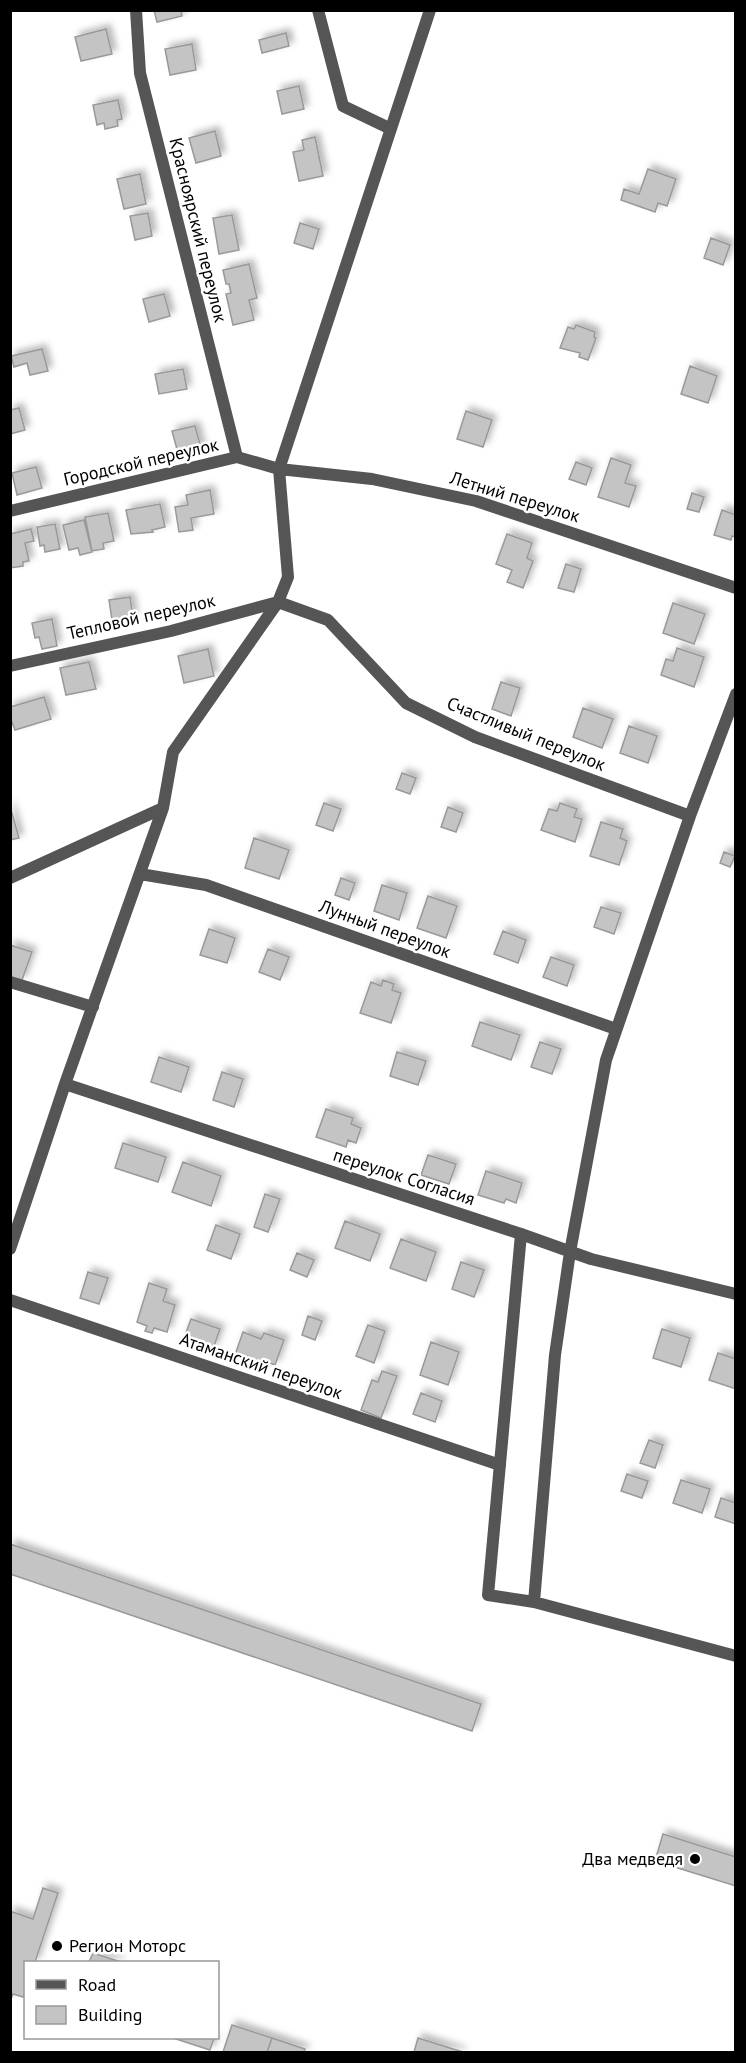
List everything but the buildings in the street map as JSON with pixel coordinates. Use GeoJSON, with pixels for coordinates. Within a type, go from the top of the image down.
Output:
{"type":"FeatureCollection","features":[{"type":"Feature","properties":{"kind":"street","name":"Красноярский переулок"},"geometry":{"type":"LineString","coordinates":[[136,10],[140,73],[237,457]]}},
{"type":"Feature","properties":{"kind":"street"},"geometry":{"type":"LineString","coordinates":[[318,10],[343,106],[391,129]]}},
{"type":"Feature","properties":{"kind":"street"},"geometry":{"type":"LineString","coordinates":[[10,1249],[16,1214],[93,1007],[163,808],[173,752],[279,602],[288,577],[279,469],[430,10]]}},
{"type":"Feature","properties":{"kind":"street","name":"Городской переулок"},"geometry":{"type":"LineString","coordinates":[[10,511],[237,457],[279,469]]}},
{"type":"Feature","properties":{"kind":"street","name":"Летний переулок"},"geometry":{"type":"LineString","coordinates":[[279,469],[372,480],[476,501],[735,588]]}},
{"type":"Feature","properties":{"kind":"street","name":"Тепловой переулок"},"geometry":{"type":"LineString","coordinates":[[10,666],[171,631],[279,602]]}},
{"type":"Feature","properties":{"kind":"street","name":"Счастливый переулок"},"geometry":{"type":"LineString","coordinates":[[279,602],[328,620],[406,703],[475,737],[690,816]]}},
{"type":"Feature","properties":{"kind":"street"},"geometry":{"type":"LineString","coordinates":[[534,1602],[555,1354],[570,1252],[606,1060],[690,816],[735,694]]}},
{"type":"Feature","properties":{"kind":"street"},"geometry":{"type":"LineString","coordinates":[[10,878],[163,808]]}},
{"type":"Feature","properties":{"kind":"street","name":"Лунный переулок"},"geometry":{"type":"LineString","coordinates":[[140,874],[206,885],[616,1029]]}},
{"type":"Feature","properties":{"kind":"street"},"geometry":{"type":"LineString","coordinates":[[10,982],[93,1007]]}},
{"type":"Feature","properties":{"kind":"street","name":"переулок Согласия"},"geometry":{"type":"LineString","coordinates":[[65,1084],[591,1259],[735,1294]]}},
{"type":"Feature","properties":{"kind":"street"},"geometry":{"type":"LineString","coordinates":[[521,1234],[488,1595],[534,1602],[735,1656]]}},
{"type":"Feature","properties":{"kind":"street","name":"Атаманский переулок"},"geometry":{"type":"LineString","coordinates":[[10,1300],[500,1465]]}},
{"type":"Feature","properties":{"kind":"place","name":"Два медведя"},"geometry":{"type":"Point","coordinates":[695,1859]}},
{"type":"Feature","properties":{"kind":"place","name":"Регион Моторс"},"geometry":{"type":"Point","coordinates":[57,1946]}}]}
